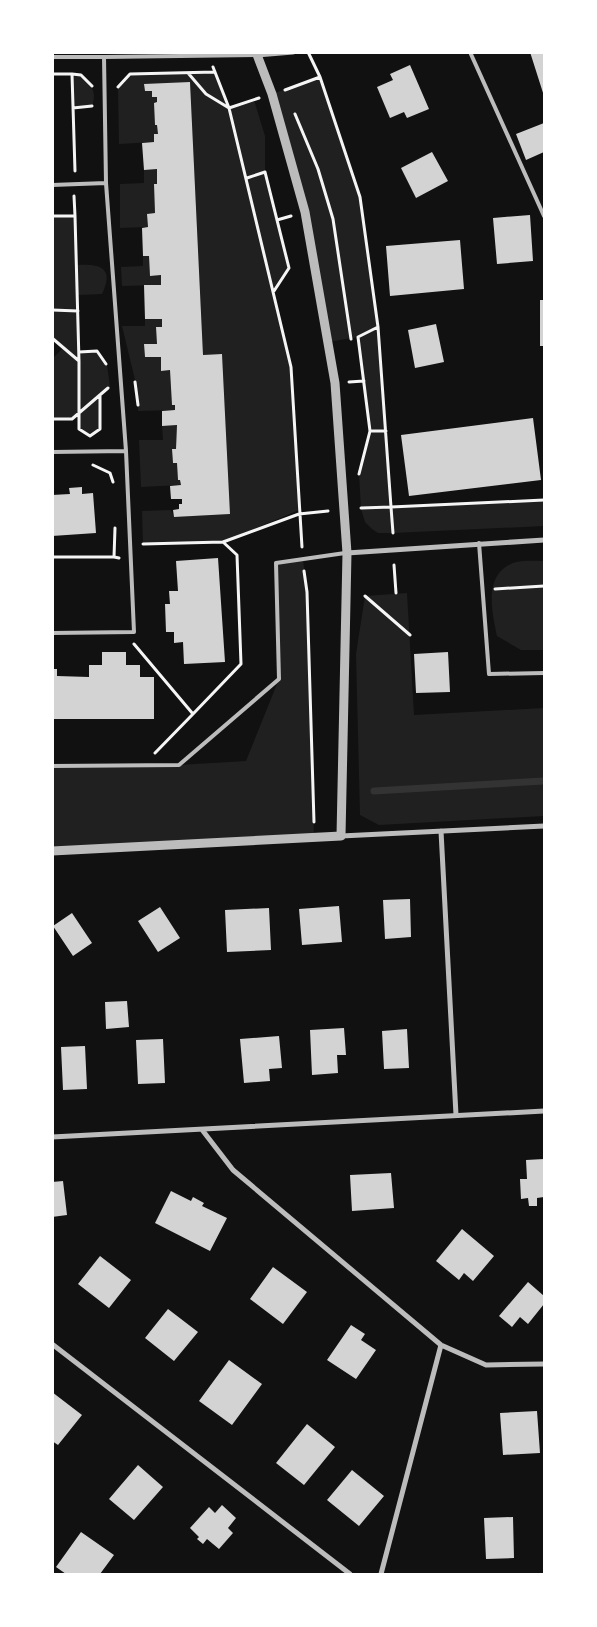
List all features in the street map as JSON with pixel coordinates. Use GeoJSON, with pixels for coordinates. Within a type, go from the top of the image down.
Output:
{"type":"FeatureCollection","features":[{"type":"Feature","properties":{"kind":"street"},"geometry":{"type":"LineString","coordinates":[[293,52],[257,54],[272,94],[305,212],[335,383],[347,553],[341,836]]}},
{"type":"Feature","properties":{"kind":"street"},"geometry":{"type":"LineString","coordinates":[[347,553],[544,540]]}},
{"type":"Feature","properties":{"kind":"street"},"geometry":{"type":"LineString","coordinates":[[52,851],[544,826]]}},
{"type":"Feature","properties":{"kind":"street"},"geometry":{"type":"LineString","coordinates":[[442,831],[456,1115]]}},
{"type":"Feature","properties":{"kind":"street"},"geometry":{"type":"LineString","coordinates":[[52,1137],[203,1131],[544,1111]]}},
{"type":"Feature","properties":{"kind":"street"},"geometry":{"type":"LineString","coordinates":[[203,1131],[233,1170],[441,1345],[486,1365],[544,1364]]}},
{"type":"Feature","properties":{"kind":"street"},"geometry":{"type":"LineString","coordinates":[[52,1344],[350,1574]]}},
{"type":"Feature","properties":{"kind":"street"},"geometry":{"type":"LineString","coordinates":[[381,1574],[441,1345]]}},
{"type":"Feature","properties":{"kind":"lane"},"geometry":{"type":"LineString","coordinates":[[470,52],[544,216]]}},
{"type":"Feature","properties":{"kind":"lane"},"geometry":{"type":"LineString","coordinates":[[52,57],[77,55],[104,57],[257,54]]}},
{"type":"Feature","properties":{"kind":"lane"},"geometry":{"type":"LineString","coordinates":[[52,633],[134,632],[126,451],[106,183],[104,57]]}},
{"type":"Feature","properties":{"kind":"lane"},"geometry":{"type":"LineString","coordinates":[[52,184],[106,183]]}},
{"type":"Feature","properties":{"kind":"lane"},"geometry":{"type":"LineString","coordinates":[[52,452],[126,451]]}},
{"type":"Feature","properties":{"kind":"lane"},"geometry":{"type":"LineString","coordinates":[[480,543],[482,589],[490,674],[544,673]]}},
{"type":"Feature","properties":{"kind":"lane"},"geometry":{"type":"LineString","coordinates":[[52,766],[179,765],[279,679],[276,563],[347,553]]}},
{"type":"Feature","properties":{"kind":"path"},"geometry":{"type":"LineString","coordinates":[[308,52],[320,77],[360,197],[378,327],[393,533]]}},
{"type":"Feature","properties":{"kind":"path"},"geometry":{"type":"LineString","coordinates":[[208,54],[229,108],[291,367],[299,514],[307,592],[314,838]]}},
{"type":"Feature","properties":{"kind":"path"},"geometry":{"type":"LineString","coordinates":[[118,96],[118,86],[130,74],[215,72]]}},
{"type":"Feature","properties":{"kind":"path"},"geometry":{"type":"LineString","coordinates":[[188,73],[206,94],[229,108],[259,98]]}},
{"type":"Feature","properties":{"kind":"path"},"geometry":{"type":"LineString","coordinates":[[52,74],[81,75],[94,90]]}},
{"type":"Feature","properties":{"kind":"path"},"geometry":{"type":"LineString","coordinates":[[67,172],[75,172],[72,74]]}},
{"type":"Feature","properties":{"kind":"path"},"geometry":{"type":"LineString","coordinates":[[288,97],[285,89],[320,77]]}},
{"type":"Feature","properties":{"kind":"path"},"geometry":{"type":"LineString","coordinates":[[73,108],[92,107],[95,99]]}},
{"type":"Feature","properties":{"kind":"path"},"geometry":{"type":"LineString","coordinates":[[292,105],[318,169],[333,219],[352,339]]}},
{"type":"Feature","properties":{"kind":"path"},"geometry":{"type":"LineString","coordinates":[[247,178],[265,172],[290,268],[274,291]]}},
{"type":"Feature","properties":{"kind":"path"},"geometry":{"type":"LineString","coordinates":[[74,184],[79,352],[79,429],[90,436],[100,429],[100,395]]}},
{"type":"Feature","properties":{"kind":"path"},"geometry":{"type":"LineString","coordinates":[[52,216],[75,216]]}},
{"type":"Feature","properties":{"kind":"path"},"geometry":{"type":"LineString","coordinates":[[52,310],[78,311]]}},
{"type":"Feature","properties":{"kind":"path"},"geometry":{"type":"LineString","coordinates":[[359,482],[359,473],[370,431],[358,337],[378,327]]}},
{"type":"Feature","properties":{"kind":"path"},"geometry":{"type":"LineString","coordinates":[[52,338],[79,362]]}},
{"type":"Feature","properties":{"kind":"path"},"geometry":{"type":"LineString","coordinates":[[79,352],[97,351],[108,365],[108,372]]}},
{"type":"Feature","properties":{"kind":"path"},"geometry":{"type":"LineString","coordinates":[[52,419],[72,419],[110,386],[109,379]]}},
{"type":"Feature","properties":{"kind":"path"},"geometry":{"type":"LineString","coordinates":[[134,379],[138,411]]}},
{"type":"Feature","properties":{"kind":"path"},"geometry":{"type":"LineString","coordinates":[[370,431],[386,431]]}},
{"type":"Feature","properties":{"kind":"path"},"geometry":{"type":"LineString","coordinates":[[92,464],[110,473],[116,492]]}},
{"type":"Feature","properties":{"kind":"path"},"geometry":{"type":"LineString","coordinates":[[360,500],[360,509],[544,500]]}},
{"type":"Feature","properties":{"kind":"path"},"geometry":{"type":"LineString","coordinates":[[143,544],[223,542],[299,514],[328,512]]}},
{"type":"Feature","properties":{"kind":"path"},"geometry":{"type":"LineString","coordinates":[[114,556],[115,520]]}},
{"type":"Feature","properties":{"kind":"path"},"geometry":{"type":"LineString","coordinates":[[52,557],[114,556],[131,562],[144,561],[143,536]]}},
{"type":"Feature","properties":{"kind":"path"},"geometry":{"type":"LineString","coordinates":[[154,754],[241,664],[238,555],[223,542]]}},
{"type":"Feature","properties":{"kind":"path"},"geometry":{"type":"LineString","coordinates":[[394,565],[396,594]]}},
{"type":"Feature","properties":{"kind":"path"},"geometry":{"type":"LineString","coordinates":[[482,589],[544,586]]}},
{"type":"Feature","properties":{"kind":"path"},"geometry":{"type":"LineString","coordinates":[[365,596],[410,635]]}},
{"type":"Feature","properties":{"kind":"path"},"geometry":{"type":"LineString","coordinates":[[133,643],[193,714]]}},
{"type":"Feature","properties":{"kind":"shaded area"},"geometry":{"type":"Polygon","coordinates":[[[215,72],[229,108],[254,100],[265,136],[265,172],[289,268],[274,291],[291,367],[299,510],[223,542],[143,544],[142,511],[171,510],[174,517],[230,514],[222,354],[203,355],[190,82],[144,85],[145,91],[152,91],[153,97],[157,97],[157,102],[154,103],[155,125],[157,125],[158,134],[154,134],[154,142],[119,144],[118,86],[130,74],[215,72]]]}},
{"type":"Feature","properties":{"kind":"shaded area"},"geometry":{"type":"Polygon","coordinates":[[[72,74],[81,75],[91,86],[94,93],[92,107],[73,108],[72,74]]]}},
{"type":"Feature","properties":{"kind":"shaded area"},"geometry":{"type":"Polygon","coordinates":[[[320,77],[360,197],[378,327],[391,506],[544,500],[544,526],[378,533],[365,522],[361,509],[359,473],[370,431],[358,337],[328,342],[305,213],[272,94],[320,77]]]}},
{"type":"Feature","properties":{"kind":"shaded area"},"geometry":{"type":"Polygon","coordinates":[[[157,169],[157,184],[154,184],[155,213],[147,214],[148,227],[120,228],[120,184],[144,183],[144,170],[157,169]]]}},
{"type":"Feature","properties":{"kind":"shaded area"},"geometry":{"type":"Polygon","coordinates":[[[53,216],[75,216],[77,265],[92,265],[103,269],[107,278],[102,294],[78,295],[79,352],[97,351],[107,365],[110,387],[100,395],[100,429],[90,436],[79,429],[79,414],[72,419],[53,419],[53,358],[63,348],[53,338],[53,216]]]}},
{"type":"Feature","properties":{"kind":"shaded area"},"geometry":{"type":"Polygon","coordinates":[[[143,256],[149,256],[150,276],[161,275],[161,285],[122,286],[121,267],[143,266],[143,256]]]}},
{"type":"Feature","properties":{"kind":"shaded area"},"geometry":{"type":"Polygon","coordinates":[[[145,319],[162,319],[162,327],[156,328],[157,344],[144,344],[145,357],[161,357],[161,371],[170,370],[172,405],[175,405],[175,410],[138,411],[137,388],[122,326],[145,326],[145,319]]]}},
{"type":"Feature","properties":{"kind":"shaded area"},"geometry":{"type":"Polygon","coordinates":[[[177,425],[176,449],[172,449],[173,463],[177,463],[178,480],[180,480],[181,485],[141,487],[139,440],[163,440],[162,426],[177,425]]]}},
{"type":"Feature","properties":{"kind":"shaded area"},"geometry":{"type":"Polygon","coordinates":[[[303,560],[307,592],[314,838],[53,851],[53,766],[179,765],[246,761],[279,679],[276,563],[303,560]]]}},
{"type":"Feature","properties":{"kind":"shaded area"},"geometry":{"type":"Polygon","coordinates":[[[544,561],[544,650],[521,650],[497,636],[492,606],[493,585],[503,569],[513,563],[544,561]]]}},
{"type":"Feature","properties":{"kind":"shaded area"},"geometry":{"type":"Polygon","coordinates":[[[407,593],[414,715],[544,708],[544,816],[379,825],[360,815],[356,654],[365,596],[407,593]]]}},
{"type":"Feature","properties":{"kind":"building"},"geometry":{"type":"Polygon","coordinates":[[[530,52],[544,52],[544,96],[530,52]]]}},
{"type":"Feature","properties":{"kind":"building"},"geometry":{"type":"Polygon","coordinates":[[[410,65],[429,109],[407,118],[404,112],[390,118],[377,87],[393,80],[390,74],[410,65]]]}},
{"type":"Feature","properties":{"kind":"building"},"geometry":{"type":"Polygon","coordinates":[[[190,82],[203,355],[222,354],[230,514],[174,517],[173,510],[179,509],[179,504],[182,504],[182,499],[171,499],[170,486],[181,485],[180,480],[178,480],[177,463],[173,463],[172,449],[176,449],[177,425],[162,426],[162,411],[175,410],[175,405],[172,405],[170,370],[161,371],[161,357],[145,357],[144,344],[157,344],[156,327],[162,327],[162,319],[145,319],[144,285],[161,285],[161,275],[150,276],[149,256],[143,256],[142,228],[148,227],[147,214],[155,213],[154,184],[157,184],[157,169],[144,170],[142,143],[154,142],[154,134],[158,134],[157,125],[155,125],[154,103],[157,102],[157,97],[152,97],[152,91],[145,91],[144,84],[190,82]]]}},
{"type":"Feature","properties":{"kind":"building"},"geometry":{"type":"Polygon","coordinates":[[[544,123],[544,152],[526,160],[516,134],[544,123]]]}},
{"type":"Feature","properties":{"kind":"building"},"geometry":{"type":"Polygon","coordinates":[[[432,152],[448,181],[416,198],[401,168],[432,152]]]}},
{"type":"Feature","properties":{"kind":"building"},"geometry":{"type":"Polygon","coordinates":[[[530,215],[533,261],[497,264],[493,218],[530,215]]]}},
{"type":"Feature","properties":{"kind":"building"},"geometry":{"type":"Polygon","coordinates":[[[460,240],[464,289],[390,296],[386,246],[460,240]]]}},
{"type":"Feature","properties":{"kind":"building"},"geometry":{"type":"Polygon","coordinates":[[[540,300],[544,300],[544,346],[540,346],[540,300]]]}},
{"type":"Feature","properties":{"kind":"building"},"geometry":{"type":"Polygon","coordinates":[[[436,324],[444,362],[415,368],[408,330],[436,324]]]}},
{"type":"Feature","properties":{"kind":"building"},"geometry":{"type":"Polygon","coordinates":[[[533,418],[541,480],[409,496],[401,435],[533,418]]]}},
{"type":"Feature","properties":{"kind":"building"},"geometry":{"type":"Polygon","coordinates":[[[82,487],[82,494],[93,493],[96,533],[52,536],[52,495],[70,494],[69,488],[82,487]]]}},
{"type":"Feature","properties":{"kind":"building"},"geometry":{"type":"Polygon","coordinates":[[[218,558],[225,662],[184,664],[183,642],[174,643],[174,632],[166,632],[165,604],[170,604],[169,591],[178,591],[176,561],[218,558]]]}},
{"type":"Feature","properties":{"kind":"building"},"geometry":{"type":"Polygon","coordinates":[[[102,652],[126,652],[126,665],[140,665],[140,677],[154,677],[154,719],[52,719],[52,669],[57,669],[57,676],[89,677],[89,665],[102,665],[102,652]]]}},
{"type":"Feature","properties":{"kind":"building"},"geometry":{"type":"Polygon","coordinates":[[[448,652],[450,692],[416,693],[414,654],[448,652]]]}},
{"type":"Feature","properties":{"kind":"building"},"geometry":{"type":"Polygon","coordinates":[[[410,899],[411,937],[385,939],[383,900],[410,899]]]}},
{"type":"Feature","properties":{"kind":"building"},"geometry":{"type":"Polygon","coordinates":[[[339,906],[342,942],[302,945],[299,909],[339,906]]]}},
{"type":"Feature","properties":{"kind":"building"},"geometry":{"type":"Polygon","coordinates":[[[160,907],[180,938],[158,952],[138,921],[160,907]]]}},
{"type":"Feature","properties":{"kind":"building"},"geometry":{"type":"Polygon","coordinates":[[[269,908],[271,950],[227,952],[225,910],[269,908]]]}},
{"type":"Feature","properties":{"kind":"building"},"geometry":{"type":"Polygon","coordinates":[[[72,913],[92,943],[73,956],[53,926],[72,913]]]}},
{"type":"Feature","properties":{"kind":"building"},"geometry":{"type":"Polygon","coordinates":[[[127,1001],[129,1027],[106,1029],[105,1002],[127,1001]]]}},
{"type":"Feature","properties":{"kind":"building"},"geometry":{"type":"Polygon","coordinates":[[[344,1028],[346,1055],[337,1055],[338,1073],[312,1075],[310,1030],[344,1028]]]}},
{"type":"Feature","properties":{"kind":"building"},"geometry":{"type":"Polygon","coordinates":[[[407,1029],[409,1068],[384,1069],[382,1031],[407,1029]]]}},
{"type":"Feature","properties":{"kind":"building"},"geometry":{"type":"Polygon","coordinates":[[[279,1036],[282,1068],[269,1069],[270,1081],[244,1083],[240,1039],[279,1036]]]}},
{"type":"Feature","properties":{"kind":"building"},"geometry":{"type":"Polygon","coordinates":[[[163,1039],[165,1083],[138,1084],[136,1040],[163,1039]]]}},
{"type":"Feature","properties":{"kind":"building"},"geometry":{"type":"Polygon","coordinates":[[[85,1046],[87,1089],[63,1090],[61,1047],[85,1046]]]}},
{"type":"Feature","properties":{"kind":"building"},"geometry":{"type":"Polygon","coordinates":[[[544,1159],[544,1197],[537,1198],[537,1206],[529,1206],[528,1198],[521,1199],[520,1179],[527,1179],[526,1160],[544,1159]]]}},
{"type":"Feature","properties":{"kind":"building"},"geometry":{"type":"Polygon","coordinates":[[[391,1173],[394,1208],[352,1211],[350,1175],[391,1173]]]}},
{"type":"Feature","properties":{"kind":"building"},"geometry":{"type":"Polygon","coordinates":[[[63,1181],[67,1215],[52,1217],[52,1182],[63,1181]]]}},
{"type":"Feature","properties":{"kind":"building"},"geometry":{"type":"Polygon","coordinates":[[[171,1191],[191,1201],[193,1197],[204,1203],[202,1206],[227,1218],[210,1251],[155,1223],[171,1191]]]}},
{"type":"Feature","properties":{"kind":"building"},"geometry":{"type":"Polygon","coordinates":[[[462,1229],[494,1256],[473,1281],[464,1273],[459,1280],[436,1261],[462,1229]]]}},
{"type":"Feature","properties":{"kind":"building"},"geometry":{"type":"Polygon","coordinates":[[[100,1256],[131,1280],[109,1308],[78,1284],[100,1256]]]}},
{"type":"Feature","properties":{"kind":"building"},"geometry":{"type":"Polygon","coordinates":[[[273,1267],[307,1292],[283,1324],[250,1299],[273,1267]]]}},
{"type":"Feature","properties":{"kind":"building"},"geometry":{"type":"Polygon","coordinates":[[[528,1282],[544,1296],[544,1304],[528,1324],[520,1317],[512,1327],[499,1316],[528,1282]]]}},
{"type":"Feature","properties":{"kind":"building"},"geometry":{"type":"Polygon","coordinates":[[[168,1309],[198,1332],[174,1361],[145,1338],[168,1309]]]}},
{"type":"Feature","properties":{"kind":"building"},"geometry":{"type":"Polygon","coordinates":[[[351,1325],[365,1334],[361,1340],[376,1350],[356,1379],[327,1360],[351,1325]]]}},
{"type":"Feature","properties":{"kind":"building"},"geometry":{"type":"Polygon","coordinates":[[[229,1360],[262,1384],[232,1425],[199,1401],[229,1360]]]}},
{"type":"Feature","properties":{"kind":"building"},"geometry":{"type":"Polygon","coordinates":[[[52,1392],[82,1415],[58,1445],[52,1441],[52,1392]]]}},
{"type":"Feature","properties":{"kind":"building"},"geometry":{"type":"Polygon","coordinates":[[[537,1411],[540,1453],[503,1455],[500,1413],[537,1411]]]}},
{"type":"Feature","properties":{"kind":"building"},"geometry":{"type":"Polygon","coordinates":[[[307,1424],[335,1447],[304,1485],[276,1463],[307,1424]]]}},
{"type":"Feature","properties":{"kind":"building"},"geometry":{"type":"Polygon","coordinates":[[[138,1465],[163,1487],[134,1520],[109,1499],[138,1465]]]}},
{"type":"Feature","properties":{"kind":"building"},"geometry":{"type":"Polygon","coordinates":[[[352,1470],[384,1496],[359,1526],[327,1500],[352,1470]]]}},
{"type":"Feature","properties":{"kind":"building"},"geometry":{"type":"Polygon","coordinates":[[[222,1505],[236,1518],[228,1528],[233,1533],[219,1549],[207,1539],[203,1544],[197,1539],[199,1537],[190,1528],[209,1507],[215,1513],[222,1505]]]}},
{"type":"Feature","properties":{"kind":"building"},"geometry":{"type":"Polygon","coordinates":[[[513,1517],[514,1558],[486,1559],[484,1518],[513,1517]]]}},
{"type":"Feature","properties":{"kind":"building"},"geometry":{"type":"Polygon","coordinates":[[[81,1532],[114,1555],[100,1574],[66,1574],[56,1567],[81,1532]]]}},
{"type":"Feature","properties":{"kind":"waterway"},"geometry":{"type":"LineString","coordinates":[[374,791],[544,781]]}}]}
